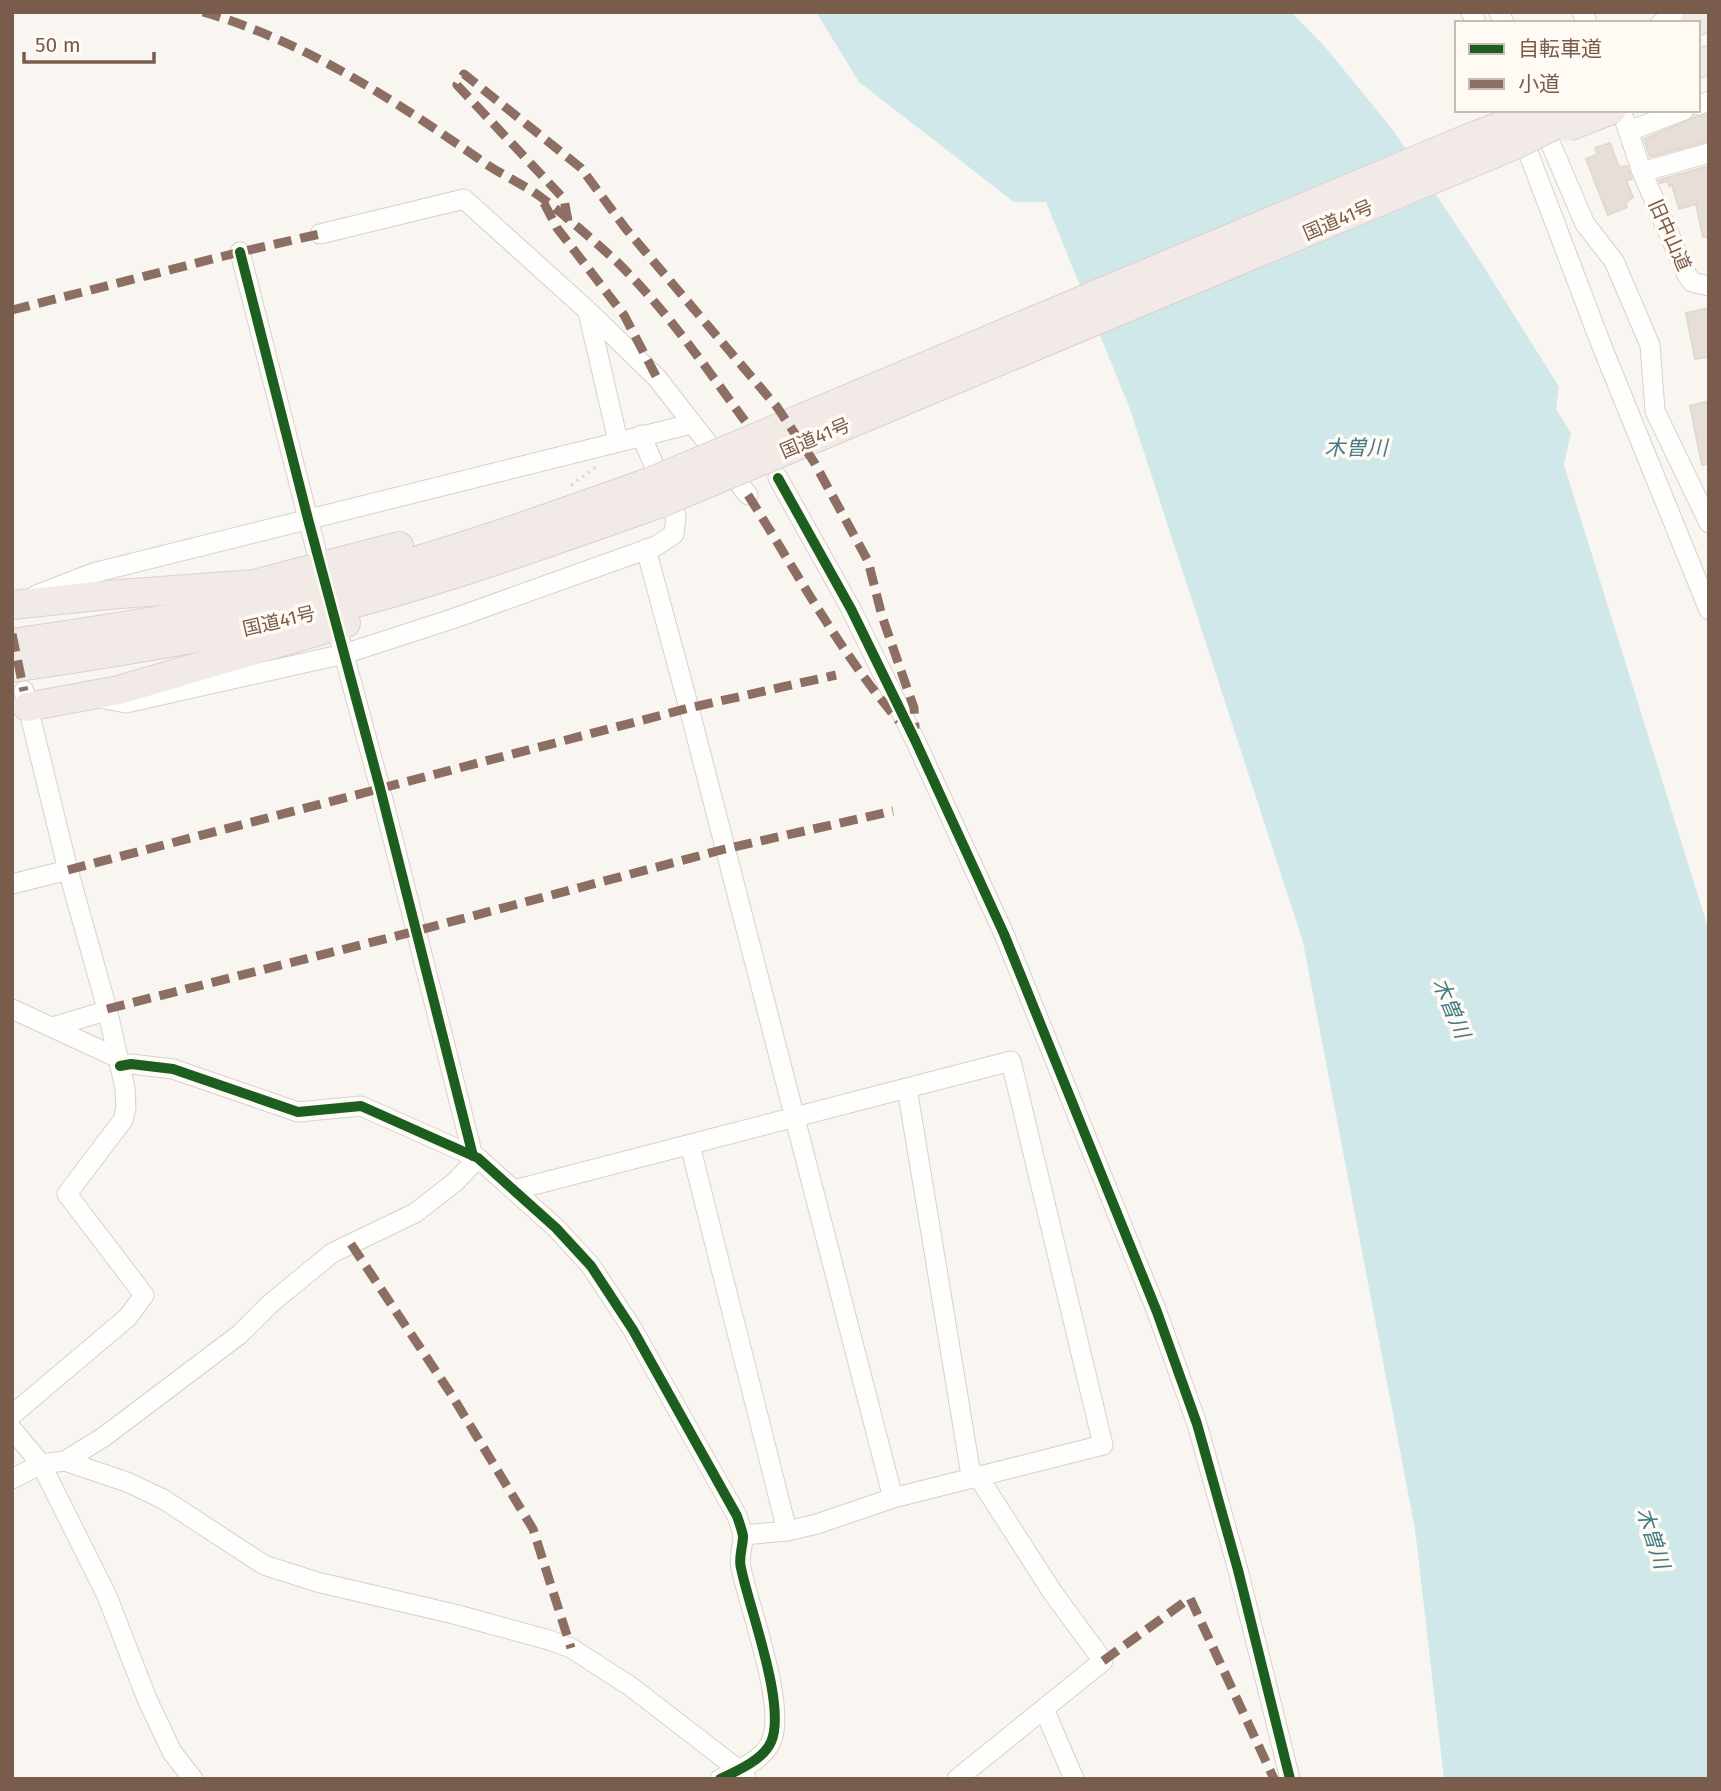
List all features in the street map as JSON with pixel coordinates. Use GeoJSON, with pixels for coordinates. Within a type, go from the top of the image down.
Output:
{"type":"FeatureCollection","features":[{"type":"Feature","properties":{"kind":"highway"},"geometry":{"type":"LineString","coordinates":[[1471,137],[1517,112]]}},
{"type":"Feature","properties":{"kind":"highway","name":"国道41号"},"geometry":{"type":"LineString","coordinates":[[19,694],[123,652],[250,628],[474,569],[1471,137],[1539,112]]}},
{"type":"Feature","properties":{"kind":"highway","name":"国道41号"},"geometry":{"type":"LineString","coordinates":[[12,643],[119,628],[243,605],[348,580],[467,545],[589,503],[656,492],[1515,145],[1581,112]]}},
{"type":"Feature","properties":{"kind":"highway"},"geometry":{"type":"LineString","coordinates":[[1515,145],[1620,121]]}},
{"type":"Feature","properties":{"kind":"highway"},"geometry":{"type":"LineString","coordinates":[[12,605],[254,584],[563,503],[589,503]]}},
{"type":"Feature","properties":{"kind":"highway"},"geometry":{"type":"LineString","coordinates":[[19,694],[89,695],[119,690],[430,596],[474,569]]}},
{"type":"Feature","properties":{"kind":"street"},"geometry":{"type":"LineString","coordinates":[[1665,21],[1685,12]]}},
{"type":"Feature","properties":{"kind":"street"},"geometry":{"type":"LineString","coordinates":[[1513,112],[1605,355],[1709,611]]}},
{"type":"Feature","properties":{"kind":"street"},"geometry":{"type":"LineString","coordinates":[[1538,112],[1586,224],[1614,261],[1650,345],[1655,411],[1709,523]]}},
{"type":"Feature","properties":{"kind":"street"},"geometry":{"type":"LineString","coordinates":[[1620,121],[1672,112]]}},
{"type":"Feature","properties":{"kind":"street","name":"旧中山道"},"geometry":{"type":"LineString","coordinates":[[1620,121],[1687,275],[1692,282],[1709,286]]}},
{"type":"Feature","properties":{"kind":"street"},"geometry":{"type":"LineString","coordinates":[[1642,172],[1709,153]]}},
{"type":"Feature","properties":{"kind":"street"},"geometry":{"type":"LineString","coordinates":[[320,234],[464,200],[588,311],[657,378],[748,495]]}},
{"type":"Feature","properties":{"kind":"street"},"geometry":{"type":"LineString","coordinates":[[240,252],[316,550]]}},
{"type":"Feature","properties":{"kind":"street"},"geometry":{"type":"LineString","coordinates":[[588,311],[618,441]]}},
{"type":"Feature","properties":{"kind":"street"},"geometry":{"type":"LineString","coordinates":[[12,605],[93,573],[691,424]]}},
{"type":"Feature","properties":{"kind":"street"},"geometry":{"type":"LineString","coordinates":[[89,695],[126,704],[452,619],[656,546],[674,534],[676,516],[641,435]]}},
{"type":"Feature","properties":{"kind":"street"},"geometry":{"type":"LineString","coordinates":[[778,478],[856,620],[915,740],[998,922],[1157,1312],[1196,1424],[1238,1570],[1290,1779]]}},
{"type":"Feature","properties":{"kind":"street"},"geometry":{"type":"LineString","coordinates":[[646,549],[893,1498]]}},
{"type":"Feature","properties":{"kind":"street"},"geometry":{"type":"LineString","coordinates":[[342,647],[475,1157]]}},
{"type":"Feature","properties":{"kind":"street"},"geometry":{"type":"LineString","coordinates":[[12,1415],[128,1317],[144,1295],[67,1194],[123,1120],[126,1108],[125,1088],[107,1009],[19,694]]}},
{"type":"Feature","properties":{"kind":"street"},"geometry":{"type":"LineString","coordinates":[[12,884],[68,870]]}},
{"type":"Feature","properties":{"kind":"street"},"geometry":{"type":"LineString","coordinates":[[12,1009],[119,1062],[173,1069],[298,1112],[361,1107],[475,1157],[556,1228],[591,1266],[633,1330],[737,1516],[743,1535],[740,1564],[772,1683],[774,1726],[771,1742],[743,1774],[720,1779]]}},
{"type":"Feature","properties":{"kind":"street"},"geometry":{"type":"LineString","coordinates":[[52,1027],[107,1009]]}},
{"type":"Feature","properties":{"kind":"street"},"geometry":{"type":"LineString","coordinates":[[514,1191],[1011,1061],[1103,1444],[893,1498],[817,1524],[787,1531],[743,1535]]}},
{"type":"Feature","properties":{"kind":"street"},"geometry":{"type":"LineString","coordinates":[[907,1088],[970,1469],[979,1478],[1052,1593],[1103,1661],[957,1779]]}},
{"type":"Feature","properties":{"kind":"street"},"geometry":{"type":"LineString","coordinates":[[690,1145],[787,1531]]}},
{"type":"Feature","properties":{"kind":"street"},"geometry":{"type":"LineString","coordinates":[[12,1479],[41,1464],[65,1461],[105,1436],[240,1334],[270,1304],[332,1254],[415,1213],[456,1182],[475,1157]]}},
{"type":"Feature","properties":{"kind":"street"},"geometry":{"type":"LineString","coordinates":[[12,1429],[41,1464],[107,1596],[147,1699],[172,1752],[193,1779]]}},
{"type":"Feature","properties":{"kind":"street"},"geometry":{"type":"LineString","coordinates":[[65,1461],[127,1482],[163,1499],[264,1566],[317,1582],[454,1614],[571,1648],[630,1686],[743,1774]]}},
{"type":"Feature","properties":{"kind":"street"},"geometry":{"type":"LineString","coordinates":[[1044,1709],[1074,1779]]}},
{"type":"Feature","properties":{"kind":"water","name":"木曽川"},"geometry":{"type":"Polygon","coordinates":[[[816,12],[1291,12],[1326,48],[1393,130],[1559,387],[1556,409],[1571,433],[1564,465],[1709,931],[1709,1779],[1444,1779],[1415,1529],[1303,942],[1130,409],[1046,202],[1014,202],[859,82],[816,12]]]}},
{"type":"Feature","properties":{"kind":"building"},"geometry":{"type":"Polygon","coordinates":[[[1709,114],[1709,141],[1650,157],[1644,139],[1695,117],[1709,114]]]}},
{"type":"Feature","properties":{"kind":"building"},"geometry":{"type":"Polygon","coordinates":[[[1610,143],[1619,167],[1627,166],[1632,179],[1626,181],[1633,197],[1625,203],[1627,207],[1608,215],[1586,159],[1598,154],[1595,148],[1610,143]]]}},
{"type":"Feature","properties":{"kind":"building"},"geometry":{"type":"Polygon","coordinates":[[[1709,166],[1709,237],[1703,237],[1696,204],[1679,209],[1672,185],[1669,186],[1668,181],[1660,183],[1659,180],[1709,166]]]}},
{"type":"Feature","properties":{"kind":"building"},"geometry":{"type":"Polygon","coordinates":[[[1709,308],[1709,357],[1695,359],[1686,313],[1709,308]]]}},
{"type":"Feature","properties":{"kind":"building"},"geometry":{"type":"Polygon","coordinates":[[[1709,401],[1709,464],[1702,465],[1690,406],[1709,401]]]}},
{"type":"Feature","properties":{"kind":"marked path"},"geometry":{"type":"LineString","coordinates":[[203,12],[277,39],[347,74],[542,198],[633,278],[683,338],[745,421]]}},
{"type":"Feature","properties":{"kind":"marked path"},"geometry":{"type":"LineString","coordinates":[[568,221],[564,199],[457,85],[464,74],[581,168],[626,229],[777,407],[814,462],[868,561],[882,616],[914,708],[915,729]]}},
{"type":"Feature","properties":{"kind":"marked path"},"geometry":{"type":"LineString","coordinates":[[544,203],[557,228],[624,315],[657,378]]}},
{"type":"Feature","properties":{"kind":"marked path"},"geometry":{"type":"LineString","coordinates":[[12,310],[320,234]]}},
{"type":"Feature","properties":{"kind":"marked path"},"geometry":{"type":"LineString","coordinates":[[748,495],[838,640],[899,721]]}},
{"type":"Feature","properties":{"kind":"marked path"},"geometry":{"type":"LineString","coordinates":[[12,634],[24,691]]}},
{"type":"Feature","properties":{"kind":"marked path"},"geometry":{"type":"LineString","coordinates":[[68,870],[689,708],[836,675]]}},
{"type":"Feature","properties":{"kind":"marked path"},"geometry":{"type":"LineString","coordinates":[[107,1009],[725,849],[893,811]]}},
{"type":"Feature","properties":{"kind":"marked path"},"geometry":{"type":"LineString","coordinates":[[351,1244],[451,1394],[533,1529],[571,1648]]}},
{"type":"Feature","properties":{"kind":"marked path"},"geometry":{"type":"LineString","coordinates":[[1103,1661],[1190,1598],[1274,1779]]}},
{"type":"Feature","properties":{"kind":"cycle path"},"geometry":{"type":"LineString","coordinates":[[240,252],[473,1156]]}},
{"type":"Feature","properties":{"kind":"cycle path"},"geometry":{"type":"LineString","coordinates":[[778,478],[851,609],[915,740],[1004,934],[1157,1312],[1197,1424],[1238,1570],[1290,1779]]}},
{"type":"Feature","properties":{"kind":"cycle path"},"geometry":{"type":"LineString","coordinates":[[120,1066],[131,1064],[173,1069],[298,1112],[361,1106],[478,1158],[556,1228],[591,1266],[633,1330],[737,1516],[742,1531],[740,1564],[771,1682],[775,1726],[771,1742],[762,1754],[720,1779]]}}]}
